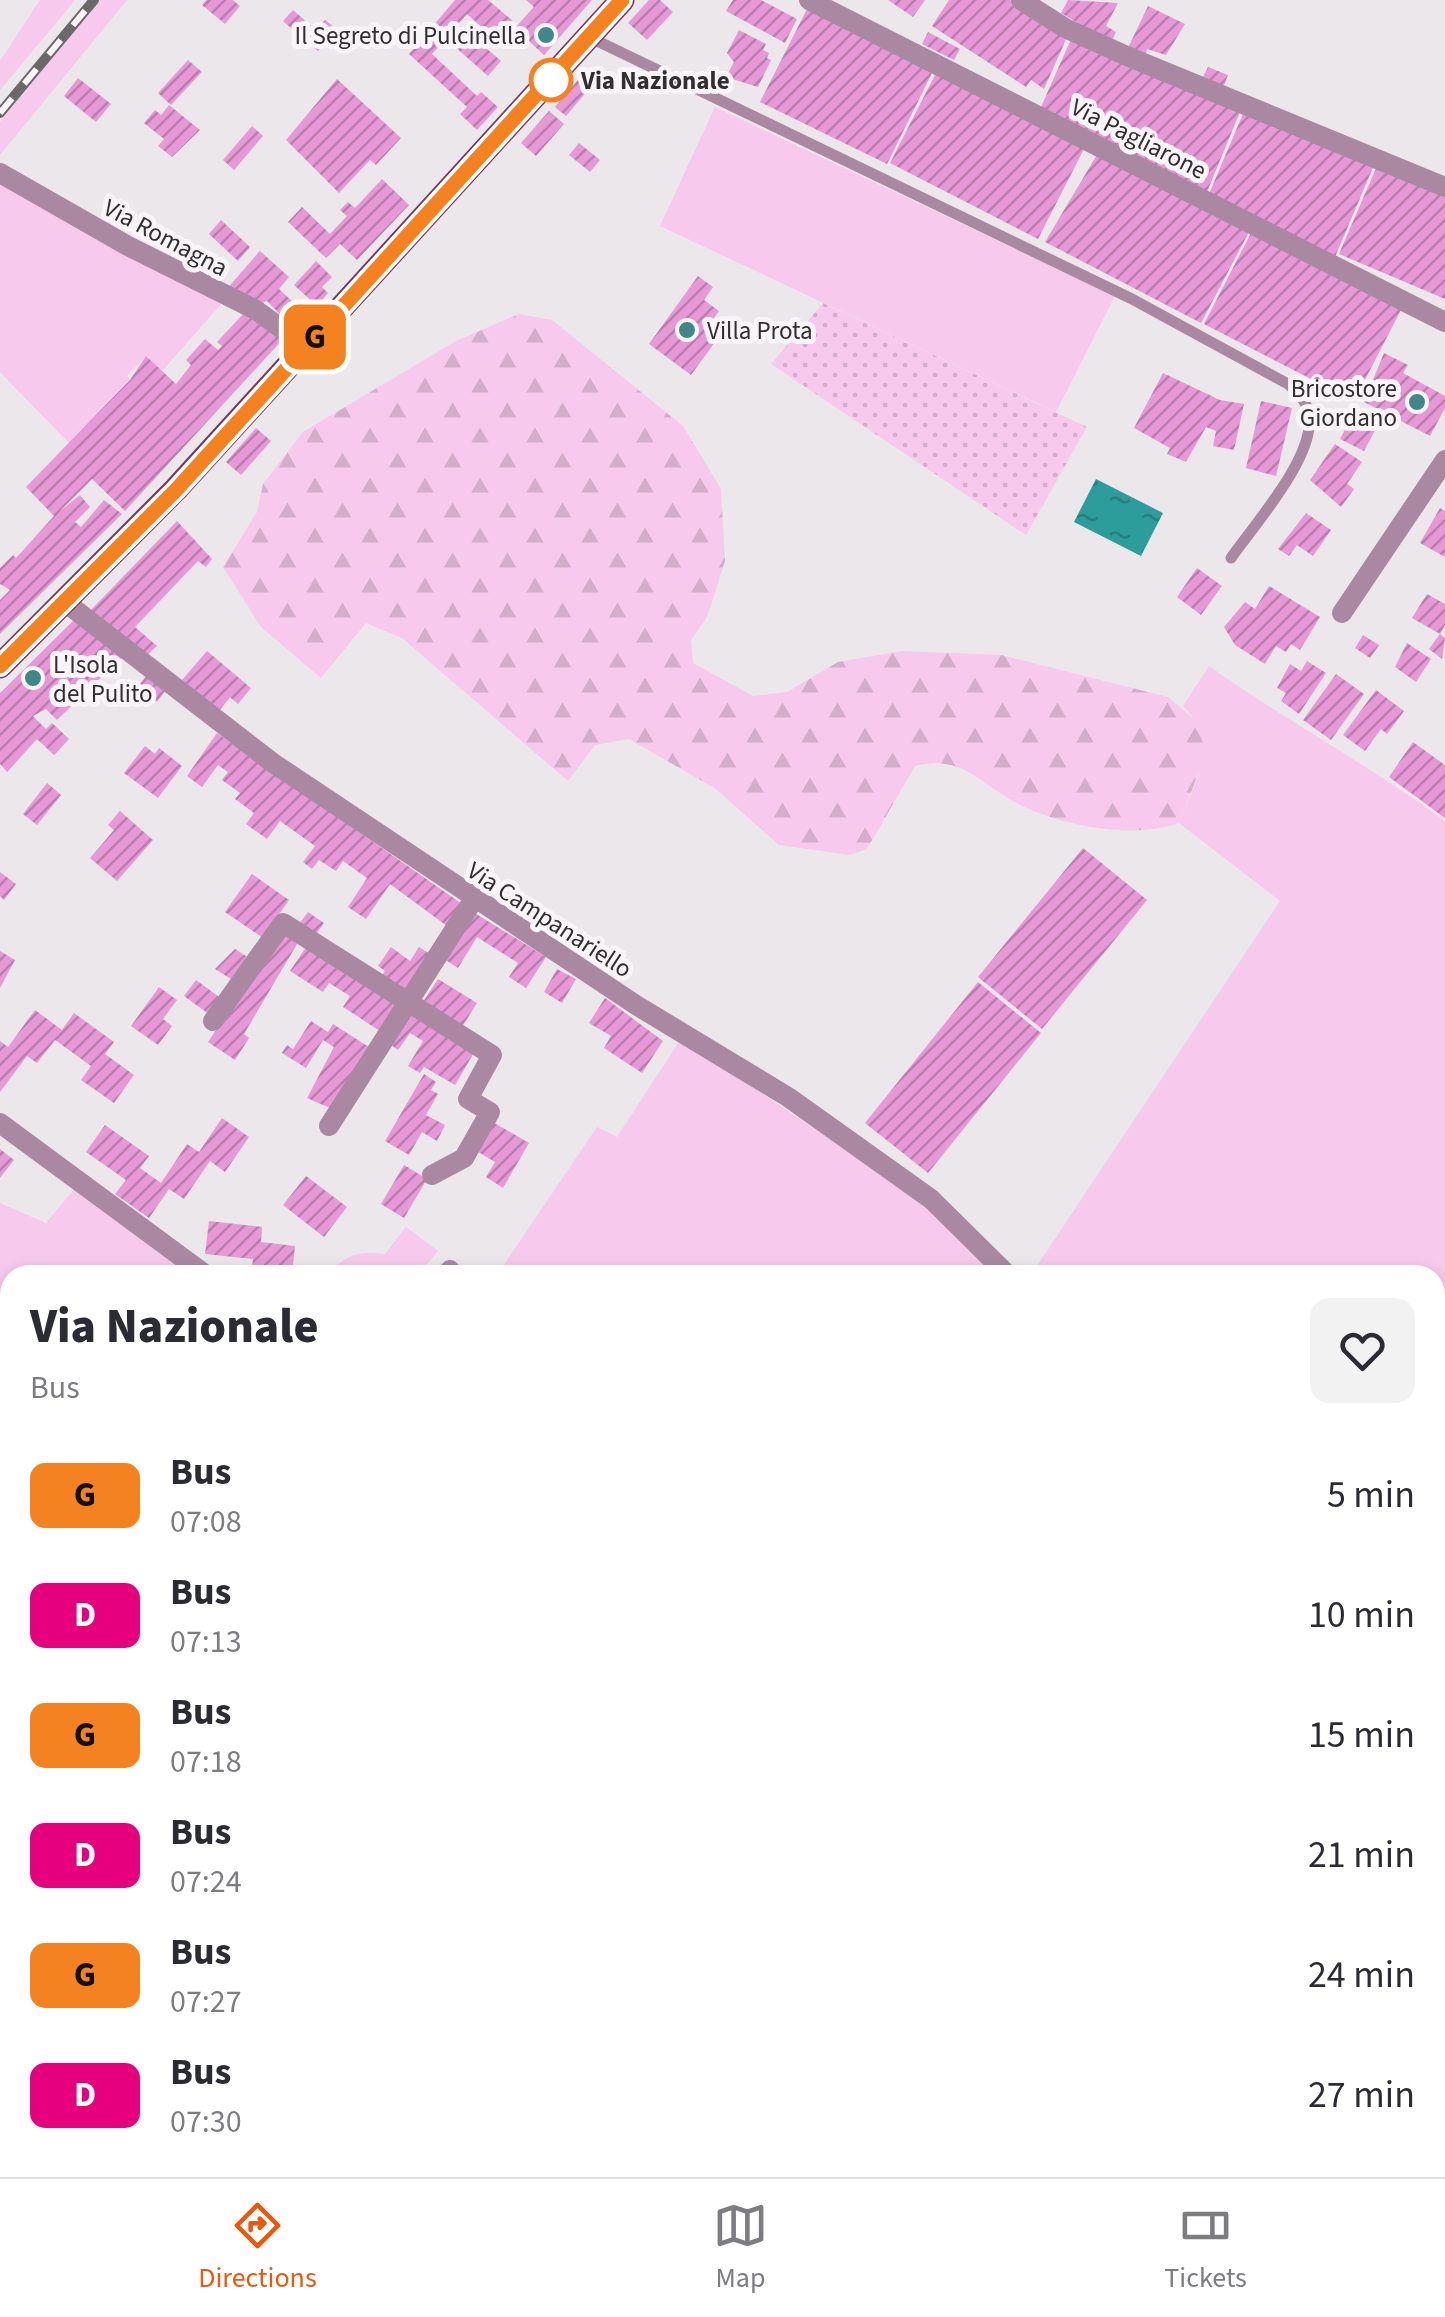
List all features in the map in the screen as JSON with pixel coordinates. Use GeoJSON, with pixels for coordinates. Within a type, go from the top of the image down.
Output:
{"type":"FeatureCollection","features":[{"type":"Feature","properties":{"kind":"main road"},"geometry":{"type":"LineString","coordinates":[[0,666],[306,347],[622,0]]}},
{"type":"Feature","properties":{"kind":"street","name":"Via Pagliarone"},"geometry":{"type":"LineString","coordinates":[[809,0],[1445,322]]}},
{"type":"Feature","properties":{"kind":"street"},"geometry":{"type":"LineString","coordinates":[[1021,0],[1096,42],[1445,187]]}},
{"type":"Feature","properties":{"kind":"street","name":"Via Romagna"},"geometry":{"type":"LineString","coordinates":[[0,173],[128,246],[256,310],[306,347]]}},
{"type":"Feature","properties":{"kind":"street"},"geometry":{"type":"LineString","coordinates":[[1342,613],[1445,460]]}},
{"type":"Feature","properties":{"kind":"street","name":"Via Campanariello"},"geometry":{"type":"LineString","coordinates":[[65,602],[273,763],[474,900],[788,1098],[931,1199],[998,1265]]}},
{"type":"Feature","properties":{"kind":"street"},"geometry":{"type":"LineString","coordinates":[[328,1126],[474,900]]}},
{"type":"Feature","properties":{"kind":"street"},"geometry":{"type":"LineString","coordinates":[[214,1020],[284,922],[492,1055],[468,1099],[490,1112],[464,1158],[432,1175]]}},
{"type":"Feature","properties":{"kind":"street"},"geometry":{"type":"LineString","coordinates":[[0,1123],[192,1265]]}},
{"type":"Feature","properties":{"kind":"lane"},"geometry":{"type":"LineString","coordinates":[[590,37],[1132,299],[1288,384],[1304,400],[1310,417],[1308,435],[1297,463],[1232,558]]}},
{"type":"Feature","properties":{"kind":"green space"},"geometry":{"type":"Polygon","coordinates":[[[40,0],[75,0],[0,90],[0,61],[40,0]]]}},
{"type":"Feature","properties":{"kind":"green space"},"geometry":{"type":"Polygon","coordinates":[[[100,0],[127,0],[0,155],[0,122],[100,0]]]}},
{"type":"Feature","properties":{"kind":"green space"},"geometry":{"type":"Polygon","coordinates":[[[715,107],[1115,296],[1056,412],[660,226],[715,107]]]}},
{"type":"Feature","properties":{"kind":"green space"},"geometry":{"type":"Polygon","coordinates":[[[0,181],[224,301],[162,371],[146,356],[127,376],[130,380],[69,443],[0,372],[0,181]]]}},
{"type":"Feature","properties":{"kind":"green space"},"geometry":{"type":"Polygon","coordinates":[[[823,303],[1087,427],[1026,535],[771,364],[823,303]]]}},
{"type":"Feature","properties":{"kind":"green space"},"geometry":{"type":"Polygon","coordinates":[[[519,314],[552,320],[683,426],[721,489],[725,561],[707,617],[691,640],[693,663],[753,696],[787,692],[838,662],[902,651],[1001,655],[1168,697],[1201,725],[1204,759],[1179,823],[1117,830],[1072,823],[1031,810],[956,767],[931,763],[915,766],[867,849],[850,855],[779,845],[716,789],[629,739],[595,745],[568,781],[402,638],[366,623],[321,678],[261,627],[223,567],[257,512],[263,484],[303,432],[456,341],[519,314]]]}},
{"type":"Feature","properties":{"kind":"green space"},"geometry":{"type":"Polygon","coordinates":[[[1209,666],[1445,821],[1445,1265],[1038,1265],[1280,901],[1179,823],[1198,776],[1203,748],[1201,734],[1183,706],[1209,666]]]}},
{"type":"Feature","properties":{"kind":"green space"},"geometry":{"type":"Polygon","coordinates":[[[681,1039],[922,1201],[988,1265],[504,1265],[597,1127],[617,1137],[681,1039]]]}},
{"type":"Feature","properties":{"kind":"green space"},"geometry":{"type":"Polygon","coordinates":[[[75,1188],[179,1265],[0,1265],[0,1203],[46,1223],[75,1188]]]}},
{"type":"Feature","properties":{"kind":"green space"},"geometry":{"type":"Polygon","coordinates":[[[406,1227],[438,1251],[426,1265],[338,1265],[353,1256],[385,1254],[406,1227]]]}},
{"type":"Feature","properties":{"kind":"water"},"geometry":{"type":"Polygon","coordinates":[[[1096,479],[1163,513],[1141,556],[1074,522],[1096,479]]]}},
{"type":"Feature","properties":{"kind":"building"},"geometry":{"type":"Polygon","coordinates":[[[206,0],[233,0],[240,6],[225,24],[202,5],[206,0]]]}},
{"type":"Feature","properties":{"kind":"building"},"geometry":{"type":"Polygon","coordinates":[[[455,0],[488,0],[513,21],[497,41],[467,14],[458,24],[501,61],[488,76],[446,39],[432,54],[477,96],[481,92],[498,107],[477,130],[460,114],[467,107],[409,54],[455,0]]]}},
{"type":"Feature","properties":{"kind":"building"},"geometry":{"type":"Polygon","coordinates":[[[526,0],[592,0],[544,55],[515,28],[534,7],[526,0]]]}},
{"type":"Feature","properties":{"kind":"building"},"geometry":{"type":"Polygon","coordinates":[[[649,0],[660,0],[673,12],[647,40],[628,23],[649,0]]]}},
{"type":"Feature","properties":{"kind":"building"},"geometry":{"type":"Polygon","coordinates":[[[733,0],[761,0],[797,19],[785,43],[726,11],[733,0]]]}},
{"type":"Feature","properties":{"kind":"building"},"geometry":{"type":"Polygon","coordinates":[[[888,0],[925,0],[913,17],[888,0]]]}},
{"type":"Feature","properties":{"kind":"building"},"geometry":{"type":"Polygon","coordinates":[[[949,0],[1010,0],[1067,37],[1044,89],[1031,80],[1026,87],[932,26],[949,0]]]}},
{"type":"Feature","properties":{"kind":"building"},"geometry":{"type":"Polygon","coordinates":[[[1068,0],[1118,3],[1106,26],[1116,32],[1111,43],[1061,13],[1068,0]]]}},
{"type":"Feature","properties":{"kind":"building"},"geometry":{"type":"Polygon","coordinates":[[[1148,6],[1185,24],[1166,55],[1147,49],[1145,56],[1128,48],[1148,6]]]}},
{"type":"Feature","properties":{"kind":"building"},"geometry":{"type":"Polygon","coordinates":[[[807,9],[933,71],[887,164],[760,102],[807,9]]]}},
{"type":"Feature","properties":{"kind":"building"},"geometry":{"type":"Polygon","coordinates":[[[293,10],[316,30],[325,20],[337,29],[318,51],[283,21],[293,10]]]}},
{"type":"Feature","properties":{"kind":"building"},"geometry":{"type":"Polygon","coordinates":[[[739,30],[766,44],[763,50],[769,53],[767,58],[771,60],[758,87],[726,77],[734,62],[727,53],[739,30]]]}},
{"type":"Feature","properties":{"kind":"building"},"geometry":{"type":"Polygon","coordinates":[[[928,32],[960,49],[954,60],[922,44],[928,32]]]}},
{"type":"Feature","properties":{"kind":"building"},"geometry":{"type":"Polygon","coordinates":[[[1072,37],[1242,107],[1207,192],[1041,107],[1072,37]]]}},
{"type":"Feature","properties":{"kind":"building"},"geometry":{"type":"Polygon","coordinates":[[[188,60],[202,72],[171,105],[158,93],[188,60]]]}},
{"type":"Feature","properties":{"kind":"building"},"geometry":{"type":"Polygon","coordinates":[[[1208,67],[1228,75],[1222,90],[1201,81],[1208,67]]]}},
{"type":"Feature","properties":{"kind":"building"},"geometry":{"type":"Polygon","coordinates":[[[588,68],[599,77],[566,116],[555,107],[588,68]]]}},
{"type":"Feature","properties":{"kind":"building"},"geometry":{"type":"Polygon","coordinates":[[[937,71],[1085,147],[1038,239],[890,163],[937,71]]]}},
{"type":"Feature","properties":{"kind":"building"},"geometry":{"type":"Polygon","coordinates":[[[78,78],[111,104],[96,122],[64,96],[78,78]]]}},
{"type":"Feature","properties":{"kind":"building"},"geometry":{"type":"Polygon","coordinates":[[[337,79],[401,138],[376,165],[370,160],[339,193],[286,140],[337,79]]]}},
{"type":"Feature","properties":{"kind":"building"},"geometry":{"type":"Polygon","coordinates":[[[169,105],[200,130],[172,157],[158,146],[164,139],[144,123],[155,110],[161,115],[169,105]]]}},
{"type":"Feature","properties":{"kind":"building"},"geometry":{"type":"Polygon","coordinates":[[[1245,109],[1375,163],[1335,257],[1209,194],[1245,109]]]}},
{"type":"Feature","properties":{"kind":"building"},"geometry":{"type":"Polygon","coordinates":[[[549,111],[564,124],[536,156],[521,143],[549,111]]]}},
{"type":"Feature","properties":{"kind":"building"},"geometry":{"type":"Polygon","coordinates":[[[252,126],[263,136],[234,170],[223,160],[252,126]]]}},
{"type":"Feature","properties":{"kind":"building"},"geometry":{"type":"Polygon","coordinates":[[[579,143],[600,160],[590,172],[569,155],[579,143]]]}},
{"type":"Feature","properties":{"kind":"building"},"geometry":{"type":"Polygon","coordinates":[[[1098,153],[1249,232],[1201,323],[1045,242],[1098,153]]]}},
{"type":"Feature","properties":{"kind":"building"},"geometry":{"type":"Polygon","coordinates":[[[1377,166],[1445,195],[1445,299],[1339,254],[1377,166]]]}},
{"type":"Feature","properties":{"kind":"building"},"geometry":{"type":"Polygon","coordinates":[[[382,179],[409,205],[357,260],[340,244],[326,258],[288,222],[302,207],[330,234],[347,216],[340,210],[348,202],[355,208],[382,179]]]}},
{"type":"Feature","properties":{"kind":"building"},"geometry":{"type":"Polygon","coordinates":[[[221,220],[250,247],[238,261],[209,234],[221,220]]]}},
{"type":"Feature","properties":{"kind":"building"},"geometry":{"type":"Polygon","coordinates":[[[1251,233],[1401,310],[1354,401],[1204,324],[1251,233]]]}},
{"type":"Feature","properties":{"kind":"building"},"geometry":{"type":"Polygon","coordinates":[[[260,251],[289,277],[279,289],[307,315],[294,329],[267,301],[255,306],[225,291],[260,251]]]}},
{"type":"Feature","properties":{"kind":"building"},"geometry":{"type":"Polygon","coordinates":[[[316,261],[332,277],[322,287],[328,293],[317,306],[294,285],[316,261]]]}},
{"type":"Feature","properties":{"kind":"building","name":"Villa Prota"},"geometry":{"type":"Polygon","coordinates":[[[698,276],[713,287],[704,300],[719,311],[709,325],[721,334],[691,375],[649,344],[698,276]]]}},
{"type":"Feature","properties":{"kind":"building"},"geometry":{"type":"Polygon","coordinates":[[[246,311],[285,337],[125,511],[92,479],[59,512],[80,495],[90,507],[75,522],[81,527],[104,500],[122,514],[0,634],[0,600],[10,590],[0,584],[0,568],[13,555],[16,558],[54,516],[26,487],[130,380],[146,356],[176,384],[191,365],[186,360],[205,339],[218,350],[222,346],[217,342],[246,311]]]}},
{"type":"Feature","properties":{"kind":"building","name":"Bricostore Giordano"},"geometry":{"type":"Polygon","coordinates":[[[1384,353],[1408,365],[1403,373],[1445,396],[1445,408],[1430,436],[1364,402],[1384,353]]]}},
{"type":"Feature","properties":{"kind":"building"},"geometry":{"type":"Polygon","coordinates":[[[1163,373],[1220,400],[1244,404],[1234,450],[1213,446],[1216,431],[1206,427],[1186,462],[1167,454],[1170,448],[1134,428],[1163,373]]]}},
{"type":"Feature","properties":{"kind":"building"},"geometry":{"type":"Polygon","coordinates":[[[1261,401],[1292,408],[1276,476],[1246,468],[1261,401]]]}},
{"type":"Feature","properties":{"kind":"building"},"geometry":{"type":"Polygon","coordinates":[[[1357,407],[1381,419],[1364,451],[1340,439],[1357,407]]]}},
{"type":"Feature","properties":{"kind":"building"},"geometry":{"type":"Polygon","coordinates":[[[256,428],[271,441],[241,475],[226,462],[256,428]]]}},
{"type":"Feature","properties":{"kind":"building"},"geometry":{"type":"Polygon","coordinates":[[[1335,444],[1362,462],[1347,484],[1354,489],[1341,507],[1310,480],[1335,444]]]}},
{"type":"Feature","properties":{"kind":"building"},"geometry":{"type":"Polygon","coordinates":[[[1440,508],[1445,511],[1445,557],[1420,543],[1440,508]]]}},
{"type":"Feature","properties":{"kind":"building"},"geometry":{"type":"Polygon","coordinates":[[[1306,513],[1331,530],[1313,556],[1297,545],[1289,556],[1278,549],[1306,513]]]}},
{"type":"Feature","properties":{"kind":"building"},"geometry":{"type":"Polygon","coordinates":[[[177,521],[212,559],[206,567],[198,561],[135,627],[157,646],[146,656],[87,614],[177,521]]]}},
{"type":"Feature","properties":{"kind":"building"},"geometry":{"type":"Polygon","coordinates":[[[1197,568],[1222,586],[1201,615],[1177,597],[1197,568]]]}},
{"type":"Feature","properties":{"kind":"building"},"geometry":{"type":"Polygon","coordinates":[[[1269,586],[1320,617],[1300,650],[1291,644],[1286,652],[1276,646],[1265,664],[1235,645],[1224,627],[1245,602],[1255,609],[1269,586]]]}},
{"type":"Feature","properties":{"kind":"building"},"geometry":{"type":"Polygon","coordinates":[[[1427,594],[1445,604],[1445,625],[1440,634],[1412,618],[1427,594]]]}},
{"type":"Feature","properties":{"kind":"building"},"geometry":{"type":"Polygon","coordinates":[[[75,619],[123,656],[57,720],[46,709],[33,716],[46,729],[52,723],[69,739],[54,755],[37,739],[7,772],[0,764],[0,693],[75,619]]]}},
{"type":"Feature","properties":{"kind":"building"},"geometry":{"type":"Polygon","coordinates":[[[1440,634],[1445,638],[1442,659],[1429,649],[1440,634]]]}},
{"type":"Feature","properties":{"kind":"building"},"geometry":{"type":"Polygon","coordinates":[[[1363,635],[1379,645],[1370,658],[1355,648],[1363,635]]]}},
{"type":"Feature","properties":{"kind":"building"},"geometry":{"type":"Polygon","coordinates":[[[1407,643],[1431,659],[1416,682],[1395,667],[1407,643]]]}},
{"type":"Feature","properties":{"kind":"building"},"geometry":{"type":"Polygon","coordinates":[[[207,651],[251,688],[238,704],[230,697],[219,711],[182,680],[207,651]]]}},
{"type":"Feature","properties":{"kind":"building"},"geometry":{"type":"Polygon","coordinates":[[[1307,661],[1326,673],[1299,714],[1281,701],[1286,693],[1277,688],[1290,664],[1301,671],[1307,661]]]}},
{"type":"Feature","properties":{"kind":"building"},"geometry":{"type":"Polygon","coordinates":[[[1336,674],[1364,694],[1331,740],[1303,720],[1336,674]]]}},
{"type":"Feature","properties":{"kind":"building"},"geometry":{"type":"Polygon","coordinates":[[[146,676],[165,691],[157,702],[138,687],[146,676]]]}},
{"type":"Feature","properties":{"kind":"building"},"geometry":{"type":"Polygon","coordinates":[[[1376,690],[1404,711],[1387,734],[1381,729],[1365,751],[1343,735],[1376,690]]]}},
{"type":"Feature","properties":{"kind":"building"},"geometry":{"type":"Polygon","coordinates":[[[217,733],[465,906],[451,929],[390,884],[366,919],[348,907],[367,878],[343,861],[336,871],[319,860],[312,869],[303,862],[315,846],[280,821],[267,839],[246,824],[254,813],[235,799],[240,793],[222,780],[228,772],[218,765],[202,787],[187,776],[217,733]]]}},
{"type":"Feature","properties":{"kind":"building"},"geometry":{"type":"Polygon","coordinates":[[[1413,742],[1445,765],[1445,818],[1389,777],[1413,742]]]}},
{"type":"Feature","properties":{"kind":"building"},"geometry":{"type":"Polygon","coordinates":[[[145,746],[155,754],[159,748],[182,766],[158,798],[124,773],[145,746]]]}},
{"type":"Feature","properties":{"kind":"building"},"geometry":{"type":"Polygon","coordinates":[[[47,783],[61,795],[37,825],[23,814],[47,783]]]}},
{"type":"Feature","properties":{"kind":"building"},"geometry":{"type":"Polygon","coordinates":[[[120,811],[153,840],[117,881],[90,858],[114,830],[108,825],[120,811]]]}},
{"type":"Feature","properties":{"kind":"building"},"geometry":{"type":"Polygon","coordinates":[[[1083,848],[1147,900],[1042,1029],[978,977],[1083,848]]]}},
{"type":"Feature","properties":{"kind":"building"},"geometry":{"type":"Polygon","coordinates":[[[0,872],[16,884],[4,900],[0,896],[0,872]]]}},
{"type":"Feature","properties":{"kind":"building"},"geometry":{"type":"Polygon","coordinates":[[[252,874],[289,900],[263,938],[225,912],[252,874]]]}},
{"type":"Feature","properties":{"kind":"building"},"geometry":{"type":"Polygon","coordinates":[[[308,912],[324,923],[315,936],[299,924],[308,912]]]}},
{"type":"Feature","properties":{"kind":"building"},"geometry":{"type":"Polygon","coordinates":[[[473,912],[546,957],[526,988],[509,977],[518,963],[477,937],[458,968],[444,959],[473,912]]]}},
{"type":"Feature","properties":{"kind":"building"},"geometry":{"type":"Polygon","coordinates":[[[284,929],[300,939],[244,1034],[249,1038],[235,1060],[208,1042],[284,929]]]}},
{"type":"Feature","properties":{"kind":"building"},"geometry":{"type":"Polygon","coordinates":[[[308,944],[402,1003],[383,1033],[343,1007],[350,996],[329,983],[323,992],[290,971],[308,944]]]}},
{"type":"Feature","properties":{"kind":"building"},"geometry":{"type":"Polygon","coordinates":[[[391,947],[410,961],[419,947],[433,956],[406,996],[380,978],[385,971],[378,966],[391,947]]]}},
{"type":"Feature","properties":{"kind":"building"},"geometry":{"type":"Polygon","coordinates":[[[235,949],[249,958],[234,981],[215,969],[235,949]]]}},
{"type":"Feature","properties":{"kind":"building"},"geometry":{"type":"Polygon","coordinates":[[[0,951],[15,960],[0,988],[0,951]]]}},
{"type":"Feature","properties":{"kind":"building"},"geometry":{"type":"Polygon","coordinates":[[[557,969],[576,979],[562,1003],[544,992],[557,969]]]}},
{"type":"Feature","properties":{"kind":"building"},"geometry":{"type":"Polygon","coordinates":[[[438,979],[477,1003],[462,1027],[423,1002],[438,979]]]}},
{"type":"Feature","properties":{"kind":"building"},"geometry":{"type":"Polygon","coordinates":[[[196,980],[222,999],[210,1015],[184,996],[196,980]]]}},
{"type":"Feature","properties":{"kind":"building"},"geometry":{"type":"Polygon","coordinates":[[[978,982],[1041,1033],[928,1173],[865,1123],[978,982]]]}},
{"type":"Feature","properties":{"kind":"building"},"geometry":{"type":"Polygon","coordinates":[[[159,987],[177,1000],[163,1019],[172,1026],[158,1045],[131,1026],[159,987]]]}},
{"type":"Feature","properties":{"kind":"building"},"geometry":{"type":"Polygon","coordinates":[[[605,998],[663,1041],[642,1073],[604,1048],[611,1036],[589,1023],[605,998]]]}},
{"type":"Feature","properties":{"kind":"building"},"geometry":{"type":"Polygon","coordinates":[[[35,1010],[62,1030],[74,1013],[114,1042],[105,1054],[134,1075],[114,1103],[81,1080],[91,1066],[55,1040],[37,1063],[27,1056],[0,1092],[0,1041],[8,1047],[35,1010]]]}},
{"type":"Feature","properties":{"kind":"building"},"geometry":{"type":"Polygon","coordinates":[[[411,1011],[475,1051],[455,1085],[424,1067],[420,1073],[408,1066],[423,1041],[410,1033],[398,1050],[390,1044],[411,1011]]]}},
{"type":"Feature","properties":{"kind":"building"},"geometry":{"type":"Polygon","coordinates":[[[311,1021],[328,1032],[333,1024],[372,1049],[332,1109],[307,1098],[334,1047],[323,1040],[306,1068],[282,1053],[287,1045],[293,1049],[311,1021]]]}},
{"type":"Feature","properties":{"kind":"building"},"geometry":{"type":"Polygon","coordinates":[[[424,1074],[436,1082],[431,1090],[438,1094],[426,1115],[445,1125],[437,1141],[422,1132],[409,1155],[385,1141],[424,1074]]]}},
{"type":"Feature","properties":{"kind":"building"},"geometry":{"type":"Polygon","coordinates":[[[222,1118],[249,1137],[225,1172],[210,1161],[184,1199],[169,1189],[149,1218],[115,1194],[126,1180],[86,1152],[105,1125],[149,1156],[140,1168],[161,1183],[187,1144],[199,1152],[222,1118]]]}},
{"type":"Feature","properties":{"kind":"building"},"geometry":{"type":"Polygon","coordinates":[[[491,1121],[529,1143],[503,1188],[486,1177],[495,1162],[475,1150],[491,1121]]]}},
{"type":"Feature","properties":{"kind":"building"},"geometry":{"type":"Polygon","coordinates":[[[0,1149],[14,1160],[0,1178],[0,1149]]]}},
{"type":"Feature","properties":{"kind":"building"},"geometry":{"type":"Polygon","coordinates":[[[404,1165],[427,1179],[404,1218],[381,1204],[404,1165]]]}},
{"type":"Feature","properties":{"kind":"building"},"geometry":{"type":"Polygon","coordinates":[[[306,1176],[347,1207],[324,1237],[283,1205],[306,1176]]]}},
{"type":"Feature","properties":{"kind":"building"},"geometry":{"type":"Polygon","coordinates":[[[209,1221],[262,1227],[261,1242],[295,1246],[293,1265],[252,1265],[253,1259],[205,1254],[209,1221]]]}},
{"type":"Feature","properties":{"kind":"railway"},"geometry":{"type":"LineString","coordinates":[[0,113],[94,0]]}},
{"type":"Feature","properties":{"kind":"bus line","name":"G"},"geometry":{"type":"LineString","coordinates":[[0,666],[176,490],[622,0]]}},
{"type":"Feature","properties":{"kind":"place","name":"Il Segreto di Pulcinella"},"geometry":{"type":"Point","coordinates":[546,35]}},
{"type":"Feature","properties":{"kind":"place","name":"Via Nazionale"},"geometry":{"type":"Point","coordinates":[551,80]}},
{"type":"Feature","properties":{"kind":"place","name":"Villa Prota"},"geometry":{"type":"Point","coordinates":[687,330]}},
{"type":"Feature","properties":{"kind":"place","name":"Bricostore Giordano"},"geometry":{"type":"Point","coordinates":[1417,402]}},
{"type":"Feature","properties":{"kind":"place","name":"L'Isola del Pulito"},"geometry":{"type":"Point","coordinates":[33,678]}}]}
